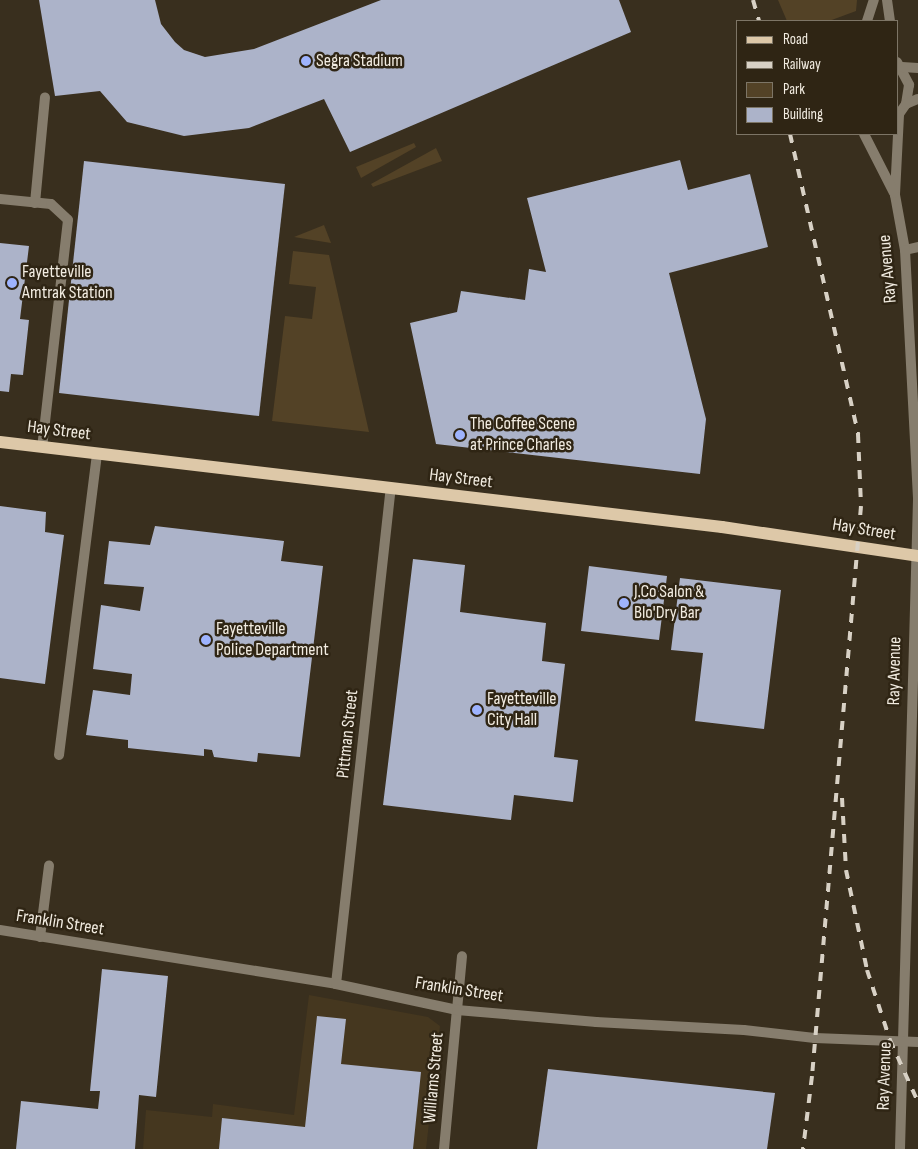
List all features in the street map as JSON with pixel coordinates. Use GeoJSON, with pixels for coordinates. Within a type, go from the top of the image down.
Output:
{"type":"FeatureCollection","features":[{"type":"Feature","properties":{"kind":"main road","name":"Hay Street"},"geometry":{"type":"LineString","coordinates":[[0,442],[722,527],[917,555]]}},
{"type":"Feature","properties":{"kind":"street"},"geometry":{"type":"LineString","coordinates":[[867,20],[874,0]]}},
{"type":"Feature","properties":{"kind":"street"},"geometry":{"type":"LineString","coordinates":[[887,0],[890,20]]}},
{"type":"Feature","properties":{"kind":"street"},"geometry":{"type":"LineString","coordinates":[[899,65],[918,68]]}},
{"type":"Feature","properties":{"kind":"street"},"geometry":{"type":"LineString","coordinates":[[898,116],[906,104],[909,85],[899,65]]}},
{"type":"Feature","properties":{"kind":"street"},"geometry":{"type":"LineString","coordinates":[[35,202],[45,97]]}},
{"type":"Feature","properties":{"kind":"street"},"geometry":{"type":"LineString","coordinates":[[906,104],[918,99]]}},
{"type":"Feature","properties":{"kind":"street","name":"Ray Avenue"},"geometry":{"type":"LineString","coordinates":[[865,135],[895,195]]}},
{"type":"Feature","properties":{"kind":"street","name":"Ray Avenue"},"geometry":{"type":"LineString","coordinates":[[897,135],[895,195],[905,250],[918,500],[900,1149]]}},
{"type":"Feature","properties":{"kind":"street"},"geometry":{"type":"LineString","coordinates":[[0,199],[51,204],[68,220],[42,447]]}},
{"type":"Feature","properties":{"kind":"street"},"geometry":{"type":"LineString","coordinates":[[905,250],[918,247]]}},
{"type":"Feature","properties":{"kind":"street"},"geometry":{"type":"LineString","coordinates":[[59,756],[97,453]]}},
{"type":"Feature","properties":{"kind":"street","name":"Pittman Street"},"geometry":{"type":"LineString","coordinates":[[336,984],[391,488]]}},
{"type":"Feature","properties":{"kind":"street"},"geometry":{"type":"LineString","coordinates":[[40,937],[49,866]]}},
{"type":"Feature","properties":{"kind":"street","name":"Franklin Street"},"geometry":{"type":"LineString","coordinates":[[0,930],[336,984],[457,1010],[596,1022],[744,1030],[815,1038],[918,1042]]}},
{"type":"Feature","properties":{"kind":"street","name":"Williams Street"},"geometry":{"type":"LineString","coordinates":[[444,1149],[462,956]]}},
{"type":"Feature","properties":{"kind":"shaded area"},"geometry":{"type":"Polygon","coordinates":[[[309,995],[428,1017],[440,1026],[426,1149],[143,1149],[146,1110],[212,1117],[213,1104],[294,1115],[309,995]]]}},
{"type":"Feature","properties":{"kind":"green space"},"geometry":{"type":"Polygon","coordinates":[[[778,0],[857,0],[856,11],[832,20],[787,20],[778,0]]]}},
{"type":"Feature","properties":{"kind":"green space"},"geometry":{"type":"Polygon","coordinates":[[[414,143],[416,147],[361,178],[356,167],[414,143]]]}},
{"type":"Feature","properties":{"kind":"green space"},"geometry":{"type":"Polygon","coordinates":[[[436,148],[442,161],[373,187],[371,184],[436,148]]]}},
{"type":"Feature","properties":{"kind":"green space"},"geometry":{"type":"Polygon","coordinates":[[[324,225],[331,243],[294,237],[324,225]]]}},
{"type":"Feature","properties":{"kind":"green space"},"geometry":{"type":"Polygon","coordinates":[[[293,251],[329,255],[369,432],[272,421],[285,316],[312,319],[316,287],[289,284],[293,251]]]}},
{"type":"Feature","properties":{"kind":"building","name":"Segra Stadium"},"geometry":{"type":"Polygon","coordinates":[[[39,0],[155,0],[161,24],[175,42],[184,50],[205,57],[254,49],[381,0],[619,0],[631,32],[350,152],[324,99],[249,128],[184,136],[127,122],[100,91],[55,96],[39,0]]]}},
{"type":"Feature","properties":{"kind":"building"},"geometry":{"type":"Polygon","coordinates":[[[680,160],[688,190],[750,174],[768,247],[669,273],[706,419],[700,474],[436,444],[410,323],[457,312],[461,291],[525,300],[529,269],[546,272],[527,198],[680,160]]]}},
{"type":"Feature","properties":{"kind":"building"},"geometry":{"type":"Polygon","coordinates":[[[84,161],[285,184],[259,416],[59,393],[84,161]]]}},
{"type":"Feature","properties":{"kind":"building","name":"Fayetteville Amtrak Station"},"geometry":{"type":"Polygon","coordinates":[[[0,243],[29,246],[20,319],[29,320],[23,375],[11,374],[9,392],[0,391],[0,243]]]}},
{"type":"Feature","properties":{"kind":"building"},"geometry":{"type":"Polygon","coordinates":[[[0,506],[46,512],[45,532],[64,535],[45,684],[0,678],[0,506]]]}},
{"type":"Feature","properties":{"kind":"building","name":"Fayetteville Police Department"},"geometry":{"type":"Polygon","coordinates":[[[155,526],[284,541],[281,561],[323,566],[300,757],[258,753],[257,762],[214,757],[212,750],[204,749],[204,756],[128,748],[128,740],[86,735],[93,690],[130,695],[132,674],[93,669],[101,605],[140,611],[144,587],[104,584],[109,541],[150,545],[155,526]]]}},
{"type":"Feature","properties":{"kind":"building","name":"Fayetteville City Hall"},"geometry":{"type":"Polygon","coordinates":[[[413,559],[465,565],[460,612],[546,623],[542,661],[565,664],[554,757],[578,760],[573,802],[514,795],[511,820],[383,805],[413,559]]]}},
{"type":"Feature","properties":{"kind":"building","name":"J.Co Salon & Blo'Dry Bar"},"geometry":{"type":"Polygon","coordinates":[[[589,566],[667,576],[659,640],[581,631],[589,566]]]}},
{"type":"Feature","properties":{"kind":"building"},"geometry":{"type":"Polygon","coordinates":[[[680,578],[781,590],[764,729],[695,721],[703,653],[671,650],[680,578]]]}},
{"type":"Feature","properties":{"kind":"building"},"geometry":{"type":"Polygon","coordinates":[[[102,969],[168,976],[156,1097],[139,1095],[135,1149],[16,1149],[21,1101],[98,1109],[100,1091],[90,1091],[102,969]]]}},
{"type":"Feature","properties":{"kind":"building"},"geometry":{"type":"Polygon","coordinates":[[[317,1016],[346,1019],[341,1064],[421,1072],[413,1149],[219,1149],[222,1118],[305,1127],[317,1016]]]}},
{"type":"Feature","properties":{"kind":"building"},"geometry":{"type":"Polygon","coordinates":[[[548,1069],[775,1093],[767,1149],[537,1149],[548,1069]]]}},
{"type":"Feature","properties":{"kind":"railway"},"geometry":{"type":"LineString","coordinates":[[753,0],[759,20]]}},
{"type":"Feature","properties":{"kind":"railway"},"geometry":{"type":"LineString","coordinates":[[790,135],[858,434],[861,506],[812,1076],[803,1149]]}},
{"type":"Feature","properties":{"kind":"railway"},"geometry":{"type":"LineString","coordinates":[[842,798],[846,870],[867,970],[890,1040],[918,1102]]}},
{"type":"Feature","properties":{"kind":"place","name":"Segra Stadium"},"geometry":{"type":"Point","coordinates":[306,61]}},
{"type":"Feature","properties":{"kind":"place","name":"Fayetteville Amtrak Station"},"geometry":{"type":"Point","coordinates":[12,283]}},
{"type":"Feature","properties":{"kind":"place","name":"The Coffee Scene at Prince Charles"},"geometry":{"type":"Point","coordinates":[460,435]}},
{"type":"Feature","properties":{"kind":"place","name":"J.Co Salon & Blo'Dry Bar"},"geometry":{"type":"Point","coordinates":[624,603]}},
{"type":"Feature","properties":{"kind":"place","name":"Fayetteville Police Department"},"geometry":{"type":"Point","coordinates":[206,640]}},
{"type":"Feature","properties":{"kind":"place","name":"Fayetteville City Hall"},"geometry":{"type":"Point","coordinates":[477,710]}}]}
